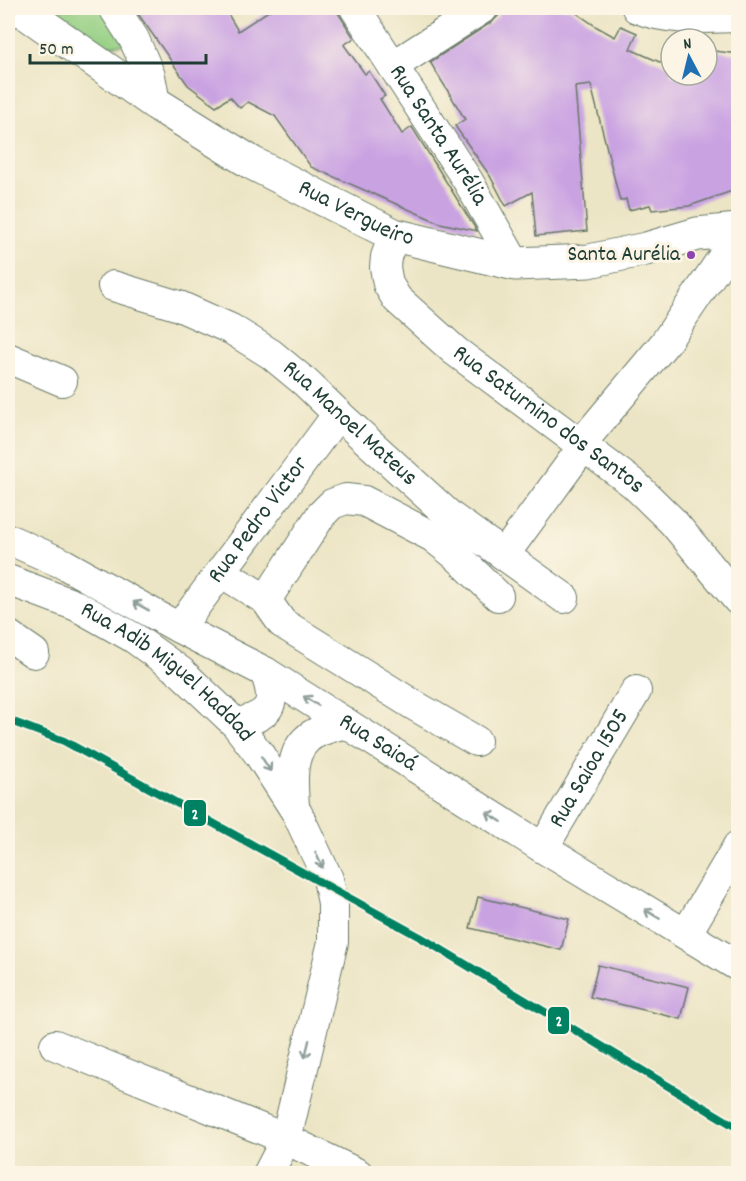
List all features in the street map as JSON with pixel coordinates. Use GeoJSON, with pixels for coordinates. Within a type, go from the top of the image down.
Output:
{"type":"FeatureCollection","features":[{"type":"Feature","properties":{"kind":"main road","name":"Rua Vergueiro"},"geometry":{"type":"LineString","coordinates":[[19,8],[155,103],[252,163],[394,235],[514,264],[589,261],[646,249],[697,234],[737,230]]}},
{"type":"Feature","properties":{"kind":"street"},"geometry":{"type":"LineString","coordinates":[[114,8],[134,39],[150,76],[155,103]]}},
{"type":"Feature","properties":{"kind":"street","name":"Rua Santa Aurélia"},"geometry":{"type":"LineString","coordinates":[[355,8],[468,181],[514,264]]}},
{"type":"Feature","properties":{"kind":"street"},"geometry":{"type":"LineString","coordinates":[[393,66],[483,8]]}},
{"type":"Feature","properties":{"kind":"street"},"geometry":{"type":"LineString","coordinates":[[637,8],[652,14],[702,18],[738,17]]}},
{"type":"Feature","properties":{"kind":"street"},"geometry":{"type":"LineString","coordinates":[[504,555],[577,455],[579,446],[664,343],[732,244],[737,230]]}},
{"type":"Feature","properties":{"kind":"street","name":"Rua Saturnino dos Santos"},"geometry":{"type":"LineString","coordinates":[[394,235],[385,267],[388,284],[397,299],[455,351],[642,492],[673,522],[738,600]]}},
{"type":"Feature","properties":{"kind":"street","name":"Rua Manoel Mateus"},"geometry":{"type":"LineString","coordinates":[[112,286],[179,306],[231,329],[271,354],[306,383],[451,517],[564,598]]}},
{"type":"Feature","properties":{"kind":"street"},"geometry":{"type":"LineString","coordinates":[[8,358],[62,381]]}},
{"type":"Feature","properties":{"kind":"street","name":"Rua Pedro Victor"},"geometry":{"type":"LineString","coordinates":[[179,628],[338,414]]}},
{"type":"Feature","properties":{"kind":"street"},"geometry":{"type":"LineString","coordinates":[[266,600],[321,515],[332,504],[346,499],[364,501],[433,537],[458,557],[498,596]]}},
{"type":"Feature","properties":{"kind":"street","name":"Rua Saioá"},"geometry":{"type":"LineString","coordinates":[[8,539],[64,564],[264,672],[543,848],[738,966]]}},
{"type":"Feature","properties":{"kind":"street"},"geometry":{"type":"LineString","coordinates":[[221,572],[266,600],[282,622],[412,704],[476,741]]}},
{"type":"Feature","properties":{"kind":"street","name":"Rua Adib Miguel Haddad"},"geometry":{"type":"LineString","coordinates":[[8,580],[77,606],[134,638],[181,672],[236,724],[294,807]]}},
{"type":"Feature","properties":{"kind":"street"},"geometry":{"type":"LineString","coordinates":[[8,635],[34,653]]}},
{"type":"Feature","properties":{"kind":"street"},"geometry":{"type":"LineString","coordinates":[[236,724],[262,715],[271,703],[270,688],[264,672]]}},
{"type":"Feature","properties":{"kind":"street","name":"Rua Saioa 1505"},"geometry":{"type":"LineString","coordinates":[[543,848],[636,691]]}},
{"type":"Feature","properties":{"kind":"street"},"geometry":{"type":"LineString","coordinates":[[268,1173],[286,1139],[333,942],[334,924],[327,879],[294,807],[292,781],[296,759],[305,740],[345,723]]}},
{"type":"Feature","properties":{"kind":"street"},"geometry":{"type":"LineString","coordinates":[[687,934],[738,846]]}},
{"type":"Feature","properties":{"kind":"street"},"geometry":{"type":"LineString","coordinates":[[55,1045],[286,1139],[358,1173]]}},
{"type":"Feature","properties":{"kind":"green space"},"geometry":{"type":"Polygon","coordinates":[[[34,8],[107,8],[126,44],[91,48],[34,8]]]}},
{"type":"Feature","properties":{"kind":"building"},"geometry":{"type":"Polygon","coordinates":[[[134,8],[216,8],[219,13],[225,9],[238,31],[273,8],[335,8],[354,38],[344,45],[365,74],[369,71],[385,96],[380,99],[402,134],[412,127],[477,231],[440,223],[311,167],[275,116],[248,102],[240,108],[230,97],[216,106],[188,85],[134,8]]]}},
{"type":"Feature","properties":{"kind":"building"},"geometry":{"type":"Polygon","coordinates":[[[500,8],[569,8],[615,37],[621,26],[637,33],[630,49],[659,62],[659,87],[719,87],[719,52],[738,54],[738,189],[689,206],[652,210],[650,205],[629,210],[626,199],[620,201],[591,85],[575,87],[587,231],[536,236],[532,192],[506,206],[490,176],[455,126],[465,119],[430,62],[498,16],[500,8]]]}},
{"type":"Feature","properties":{"kind":"building"},"geometry":{"type":"Polygon","coordinates":[[[478,897],[569,919],[561,950],[470,928],[478,897]]]}},
{"type":"Feature","properties":{"kind":"building"},"geometry":{"type":"Polygon","coordinates":[[[598,965],[689,987],[681,1019],[590,997],[598,965]]]}},
{"type":"Feature","properties":{"kind":"transit line","name":"2"},"geometry":{"type":"LineString","coordinates":[[8,720],[64,741],[420,937],[738,1128]]}},
{"type":"Feature","properties":{"kind":"place","name":"Santa Aurélia"},"geometry":{"type":"Point","coordinates":[691,255]}}]}
